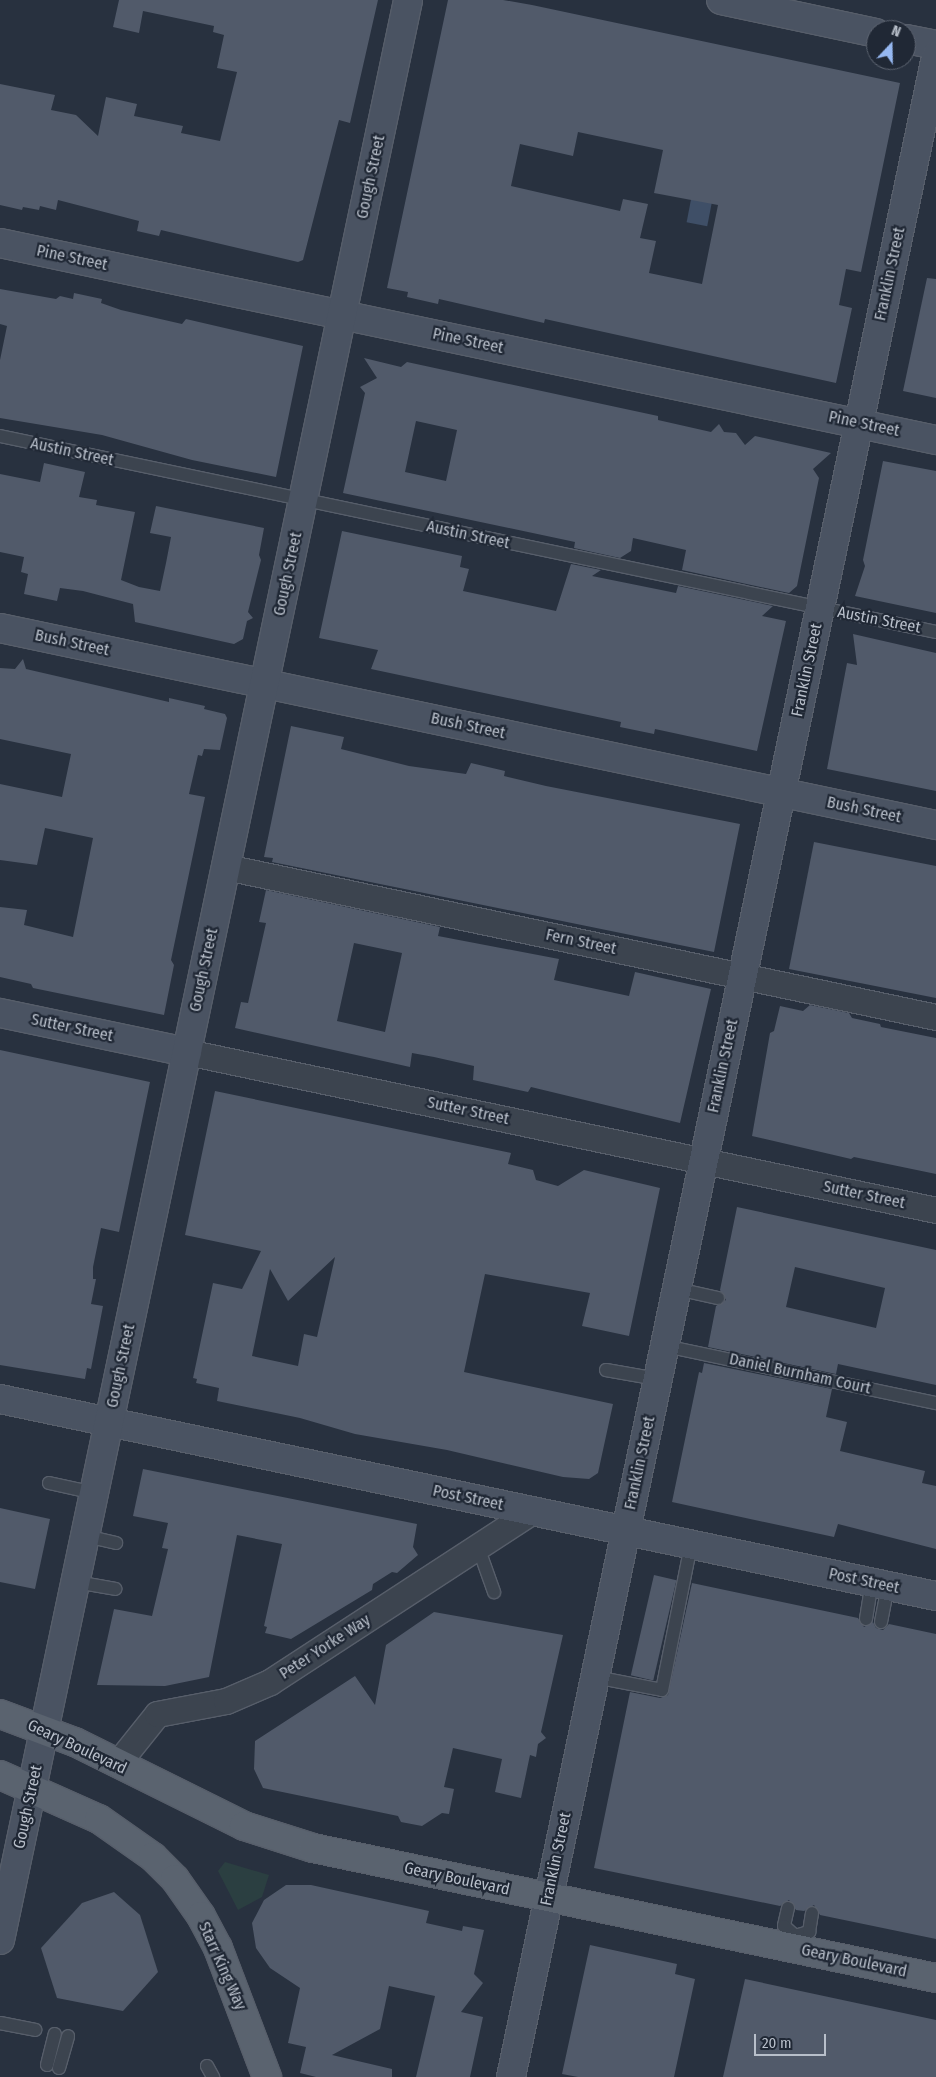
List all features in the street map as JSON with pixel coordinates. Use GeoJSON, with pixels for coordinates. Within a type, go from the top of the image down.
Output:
{"type":"FeatureCollection","features":[{"type":"Feature","properties":{"kind":"main road","name":"Gough Street"},"geometry":{"type":"LineString","coordinates":[[0,1940],[408,0]]}},
{"type":"Feature","properties":{"kind":"main road"},"geometry":{"type":"LineString","coordinates":[[721,0],[866,31]]}},
{"type":"Feature","properties":{"kind":"main road"},"geometry":{"type":"LineString","coordinates":[[916,41],[936,45]]}},
{"type":"Feature","properties":{"kind":"main road","name":"Franklin Street"},"geometry":{"type":"LineString","coordinates":[[510,2077],[859,423],[929,127],[936,56]]}},
{"type":"Feature","properties":{"kind":"main road","name":"Pine Street"},"geometry":{"type":"LineString","coordinates":[[0,243],[936,440]]}},
{"type":"Feature","properties":{"kind":"main road","name":"Bush Street"},"geometry":{"type":"LineString","coordinates":[[0,628],[936,825]]}},
{"type":"Feature","properties":{"kind":"main road","name":"Sutter Street"},"geometry":{"type":"LineString","coordinates":[[0,1013],[187,1052]]}},
{"type":"Feature","properties":{"kind":"main road","name":"Post Street"},"geometry":{"type":"LineString","coordinates":[[0,1399],[936,1596]]}},
{"type":"Feature","properties":{"kind":"main road","name":"Geary Boulevard"},"geometry":{"type":"LineString","coordinates":[[0,1714],[44,1730],[208,1810],[278,1838],[548,1898],[794,1943],[936,1978]]}},
{"type":"Feature","properties":{"kind":"main road"},"geometry":{"type":"LineString","coordinates":[[0,1776],[32,1787]]}},
{"type":"Feature","properties":{"kind":"main road","name":"Starr King Way"},"geometry":{"type":"LineString","coordinates":[[32,1787],[126,1836],[174,1879],[201,1916],[218,1948],[267,2077]]}},
{"type":"Feature","properties":{"kind":"street","name":"Fern Street"},"geometry":{"type":"LineString","coordinates":[[226,868],[936,1017]]}},
{"type":"Feature","properties":{"kind":"street","name":"Sutter Street"},"geometry":{"type":"LineString","coordinates":[[187,1052],[936,1210]]}},
{"type":"Feature","properties":{"kind":"street","name":"Peter Yorke Way"},"geometry":{"type":"LineString","coordinates":[[117,1764],[157,1714],[217,1703],[270,1682],[532,1511]]}},
{"type":"Feature","properties":{"kind":"lane","name":"Austin Street"},"geometry":{"type":"LineString","coordinates":[[0,436],[936,632]]}},
{"type":"Feature","properties":{"kind":"lane"},"geometry":{"type":"LineString","coordinates":[[676,1289],[718,1298]]}},
{"type":"Feature","properties":{"kind":"lane","name":"Daniel Burnham Court"},"geometry":{"type":"LineString","coordinates":[[665,1346],[936,1403]]}},
{"type":"Feature","properties":{"kind":"lane"},"geometry":{"type":"LineString","coordinates":[[606,1370],[658,1379]]}},
{"type":"Feature","properties":{"kind":"lane"},"geometry":{"type":"LineString","coordinates":[[49,1483],[94,1492]]}},
{"type":"Feature","properties":{"kind":"lane"},"geometry":{"type":"LineString","coordinates":[[86,1536],[116,1543]]}},
{"type":"Feature","properties":{"kind":"lane"},"geometry":{"type":"LineString","coordinates":[[595,1676],[662,1690],[692,1545]]}},
{"type":"Feature","properties":{"kind":"lane"},"geometry":{"type":"LineString","coordinates":[[478,1546],[494,1592]]}},
{"type":"Feature","properties":{"kind":"lane"},"geometry":{"type":"LineString","coordinates":[[76,1582],[115,1589]]}},
{"type":"Feature","properties":{"kind":"lane"},"geometry":{"type":"LineString","coordinates":[[866,1619],[880,1584]]}},
{"type":"Feature","properties":{"kind":"lane"},"geometry":{"type":"LineString","coordinates":[[880,1584],[881,1622]]}},
{"type":"Feature","properties":{"kind":"lane"},"geometry":{"type":"LineString","coordinates":[[788,1908],[784,1926],[794,1943],[809,1932],[812,1913]]}},
{"type":"Feature","properties":{"kind":"lane"},"geometry":{"type":"LineString","coordinates":[[0,2022],[35,2030]]}},
{"type":"Feature","properties":{"kind":"lane"},"geometry":{"type":"LineString","coordinates":[[53,2066],[62,2035]]}},
{"type":"Feature","properties":{"kind":"lane"},"geometry":{"type":"LineString","coordinates":[[204,2077],[207,2066],[214,2077]]}},
{"type":"Feature","properties":{"kind":"green space"},"geometry":{"type":"Polygon","coordinates":[[[225,1862],[269,1875],[262,1897],[238,1910],[218,1871],[225,1862]]]}},
{"type":"Feature","properties":{"kind":"water"},"geometry":{"type":"Polygon","coordinates":[[[695,179],[716,183],[707,226],[687,222],[695,179]]]}},
{"type":"Feature","properties":{"kind":"building"},"geometry":{"type":"Polygon","coordinates":[[[119,0],[378,0],[350,123],[339,120],[303,260],[298,262],[161,230],[159,236],[137,231],[139,221],[58,200],[56,210],[40,206],[39,210],[23,207],[22,210],[0,205],[0,84],[55,95],[51,110],[76,115],[98,136],[106,97],[137,104],[134,116],[183,126],[181,133],[220,141],[237,72],[217,68],[224,35],[213,32],[214,26],[143,11],[139,33],[113,27],[119,0]]]}},
{"type":"Feature","properties":{"kind":"building"},"geometry":{"type":"Polygon","coordinates":[[[448,0],[503,0],[532,5],[900,83],[861,272],[846,269],[839,305],[852,308],[836,383],[545,319],[544,323],[439,299],[438,304],[407,297],[408,292],[387,288],[448,0]],[[578,132],[573,156],[520,144],[511,186],[620,211],[623,199],[648,204],[640,238],[656,241],[649,273],[702,284],[718,205],[654,193],[663,150],[578,132]]]}},
{"type":"Feature","properties":{"kind":"building"},"geometry":{"type":"Polygon","coordinates":[[[927,278],[936,279],[936,398],[903,391],[927,278]]]}},
{"type":"Feature","properties":{"kind":"building"},"geometry":{"type":"Polygon","coordinates":[[[0,289],[56,299],[60,296],[73,299],[74,293],[102,299],[101,303],[121,310],[182,324],[186,319],[303,346],[276,477],[192,460],[102,435],[0,418],[0,360],[7,326],[0,324],[0,289]]]}},
{"type":"Feature","properties":{"kind":"building"},"geometry":{"type":"Polygon","coordinates":[[[364,358],[401,367],[407,362],[658,416],[658,420],[711,432],[719,424],[724,432],[736,433],[745,445],[755,436],[831,453],[813,469],[819,478],[797,586],[789,593],[682,570],[686,550],[633,538],[631,551],[620,558],[574,548],[575,542],[343,493],[365,393],[360,387],[377,378],[364,358]],[[416,421],[405,472],[446,481],[457,430],[416,421]]]}},
{"type":"Feature","properties":{"kind":"building"},"geometry":{"type":"Polygon","coordinates":[[[883,461],[936,471],[936,613],[855,596],[865,566],[863,560],[883,461]]]}},
{"type":"Feature","properties":{"kind":"building"},"geometry":{"type":"Polygon","coordinates":[[[44,463],[85,472],[79,497],[97,500],[96,505],[135,512],[121,580],[139,587],[160,591],[166,563],[171,537],[150,533],[156,506],[264,528],[259,555],[261,560],[248,612],[253,618],[247,621],[243,639],[234,644],[135,622],[133,604],[83,591],[60,588],[57,601],[24,594],[28,574],[21,572],[24,557],[0,552],[0,474],[40,482],[44,463]]]}},
{"type":"Feature","properties":{"kind":"building"},"geometry":{"type":"Polygon","coordinates":[[[342,531],[462,556],[460,567],[469,569],[463,591],[556,611],[571,564],[601,570],[592,576],[676,593],[678,586],[773,606],[762,616],[786,621],[757,751],[655,729],[654,734],[620,727],[621,722],[371,669],[378,650],[319,638],[342,531]]]}},
{"type":"Feature","properties":{"kind":"building"},"geometry":{"type":"Polygon","coordinates":[[[853,634],[936,653],[936,791],[827,769],[847,663],[857,665],[853,634]]]}},
{"type":"Feature","properties":{"kind":"building"},"geometry":{"type":"Polygon","coordinates":[[[23,659],[26,669],[169,702],[169,698],[205,706],[204,709],[225,714],[227,718],[220,750],[204,749],[202,756],[198,755],[189,794],[205,797],[171,960],[174,965],[164,1015],[33,988],[31,984],[0,977],[0,907],[27,910],[24,925],[73,937],[93,838],[45,828],[37,865],[0,860],[0,784],[62,797],[71,754],[0,739],[0,668],[15,669],[23,659]]]}},
{"type":"Feature","properties":{"kind":"building"},"geometry":{"type":"Polygon","coordinates":[[[291,726],[344,737],[341,749],[409,766],[466,774],[471,763],[505,771],[504,776],[546,786],[740,824],[714,952],[272,862],[273,858],[264,857],[291,726]]]}},
{"type":"Feature","properties":{"kind":"building"},"geometry":{"type":"Polygon","coordinates":[[[814,842],[936,866],[936,998],[789,969],[814,842]]]}},
{"type":"Feature","properties":{"kind":"building"},"geometry":{"type":"Polygon","coordinates":[[[266,890],[440,927],[438,936],[559,959],[554,980],[629,996],[635,972],[711,989],[680,1123],[531,1087],[528,1092],[473,1080],[474,1066],[434,1057],[412,1053],[410,1067],[235,1028],[241,1002],[248,1003],[266,923],[259,922],[266,890]],[[354,943],[337,1021],[385,1032],[402,953],[354,943]]]}},
{"type":"Feature","properties":{"kind":"building"},"geometry":{"type":"Polygon","coordinates":[[[810,1005],[849,1013],[852,1018],[880,1024],[881,1027],[936,1038],[936,1174],[854,1157],[851,1159],[752,1136],[770,1033],[774,1031],[780,1006],[803,1011],[810,1005]]]}},
{"type":"Feature","properties":{"kind":"building"},"geometry":{"type":"Polygon","coordinates":[[[0,1050],[150,1082],[119,1232],[101,1228],[93,1267],[93,1279],[96,1279],[91,1304],[103,1306],[91,1369],[87,1368],[85,1379],[0,1365],[0,1050]]]}},
{"type":"Feature","properties":{"kind":"building"},"geometry":{"type":"Polygon","coordinates":[[[215,1091],[511,1153],[508,1164],[533,1170],[536,1180],[558,1186],[584,1170],[660,1188],[629,1336],[582,1326],[590,1293],[485,1274],[464,1372],[613,1404],[598,1473],[589,1479],[563,1477],[447,1450],[355,1434],[300,1418],[217,1401],[219,1388],[196,1383],[197,1379],[193,1378],[213,1283],[242,1289],[261,1251],[185,1235],[215,1091]],[[335,1257],[288,1301],[270,1269],[252,1356],[298,1366],[304,1334],[317,1337],[335,1257]]]}},
{"type":"Feature","properties":{"kind":"building"},"geometry":{"type":"Polygon","coordinates":[[[737,1207],[936,1250],[936,1385],[838,1364],[836,1374],[708,1347],[716,1306],[726,1300],[720,1290],[737,1207]],[[795,1267],[786,1307],[876,1328],[885,1288],[795,1267]]]}},
{"type":"Feature","properties":{"kind":"building"},"geometry":{"type":"Polygon","coordinates":[[[704,1363],[832,1389],[826,1417],[847,1422],[840,1451],[925,1471],[922,1483],[936,1486],[936,1549],[838,1524],[834,1537],[672,1502],[699,1372],[702,1373],[704,1363]]]}},
{"type":"Feature","properties":{"kind":"building"},"geometry":{"type":"Polygon","coordinates":[[[143,1469],[417,1524],[413,1547],[418,1555],[397,1573],[392,1572],[373,1584],[372,1590],[291,1639],[265,1633],[267,1627],[264,1626],[282,1544],[237,1535],[209,1677],[165,1686],[97,1685],[114,1609],[152,1616],[168,1549],[162,1548],[168,1523],[133,1516],[143,1469]]]}},
{"type":"Feature","properties":{"kind":"building"},"geometry":{"type":"Polygon","coordinates":[[[0,1508],[50,1519],[35,1589],[0,1582],[0,1508]]]}},
{"type":"Feature","properties":{"kind":"building"},"geometry":{"type":"Polygon","coordinates":[[[654,1575],[676,1580],[653,1681],[631,1675],[654,1575]]]}},
{"type":"Feature","properties":{"kind":"building"},"geometry":{"type":"Polygon","coordinates":[[[692,1583],[858,1618],[864,1627],[873,1622],[876,1628],[883,1630],[889,1624],[936,1634],[936,1939],[820,1915],[814,1905],[804,1911],[796,1910],[789,1900],[780,1906],[594,1868],[630,1692],[660,1698],[668,1695],[692,1583]]]}},
{"type":"Feature","properties":{"kind":"building"},"geometry":{"type":"Polygon","coordinates":[[[434,1612],[563,1635],[541,1732],[546,1738],[538,1744],[536,1757],[530,1755],[521,1798],[495,1792],[502,1759],[453,1748],[444,1787],[454,1789],[449,1814],[442,1813],[422,1826],[401,1822],[398,1816],[263,1788],[254,1769],[255,1741],[355,1676],[375,1705],[386,1645],[434,1612]]]}},
{"type":"Feature","properties":{"kind":"building"},"geometry":{"type":"Polygon","coordinates":[[[286,1885],[311,1885],[429,1911],[426,1923],[462,1931],[463,1926],[484,1930],[474,1974],[483,1983],[461,2012],[483,2017],[470,2077],[416,2077],[435,1996],[389,1986],[380,2029],[332,2055],[392,2069],[392,2077],[316,2077],[300,2073],[306,2047],[288,2043],[300,1988],[270,1968],[256,1948],[252,1923],[264,1900],[286,1885]]]}},
{"type":"Feature","properties":{"kind":"building"},"geometry":{"type":"Polygon","coordinates":[[[114,1892],[140,1915],[158,1972],[123,2011],[57,1998],[41,1948],[82,1903],[114,1892]]]}},
{"type":"Feature","properties":{"kind":"building"},"geometry":{"type":"Polygon","coordinates":[[[590,1945],[677,1964],[675,1974],[695,1979],[674,2077],[578,2077],[562,2074],[590,1945]]]}},
{"type":"Feature","properties":{"kind":"building"},"geometry":{"type":"Polygon","coordinates":[[[745,1979],[936,2020],[936,2077],[723,2077],[745,1979]]]}}]}
